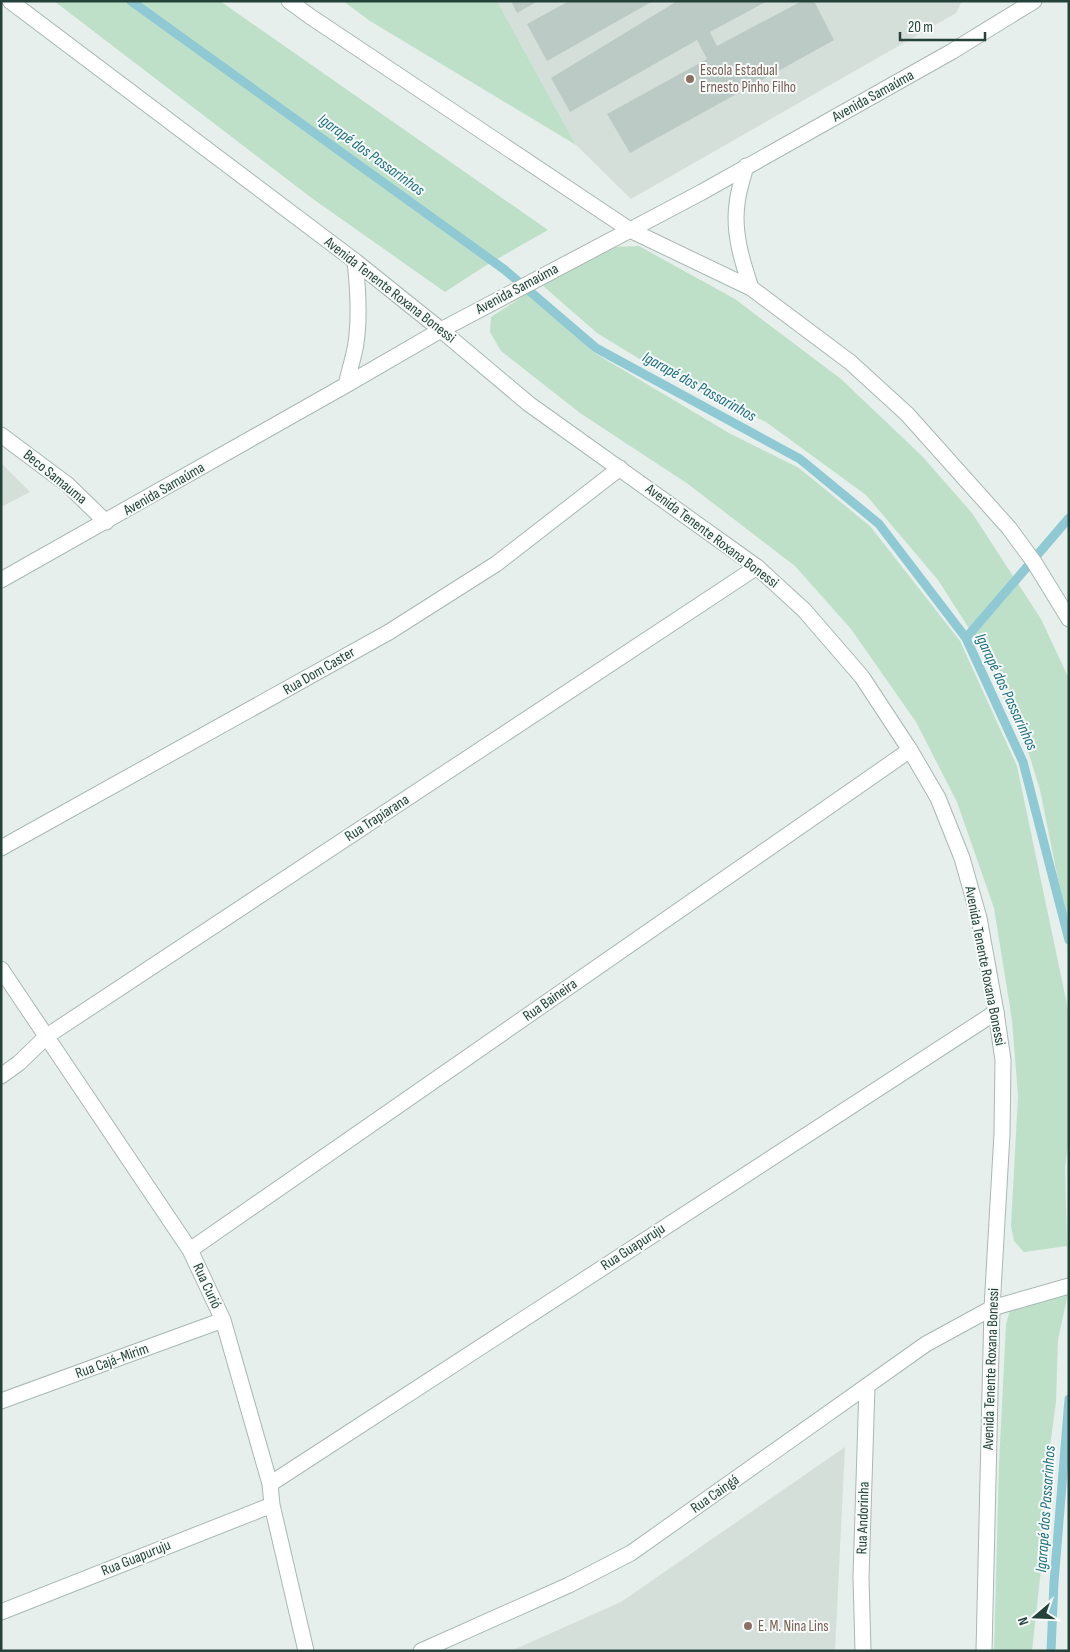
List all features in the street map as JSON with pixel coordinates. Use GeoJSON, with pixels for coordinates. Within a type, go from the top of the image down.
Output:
{"type":"FeatureCollection","features":[{"type":"Feature","properties":{"kind":"street","name":"Avenida Tenente Roxana Bonessi"},"geometry":{"type":"LineString","coordinates":[[10,1],[355,261],[529,404],[757,568],[804,610],[862,677],[910,750],[938,798],[962,858],[979,918],[1003,1060],[1002,1125],[992,1308],[984,1651]]}},
{"type":"Feature","properties":{"kind":"street"},"geometry":{"type":"LineString","coordinates":[[290,1],[630,230],[751,288],[850,362],[907,414],[1009,528],[1034,562],[1069,619]]}},
{"type":"Feature","properties":{"kind":"street","name":"Avenida Samaúma"},"geometry":{"type":"LineString","coordinates":[[1,580],[441,330],[702,192],[951,52],[1020,5],[1034,1]]}},
{"type":"Feature","properties":{"kind":"street"},"geometry":{"type":"LineString","coordinates":[[746,166],[737,204],[737,233],[742,259],[751,288]]}},
{"type":"Feature","properties":{"kind":"street"},"geometry":{"type":"LineString","coordinates":[[346,385],[356,344],[358,323],[359,305],[355,261]]}},
{"type":"Feature","properties":{"kind":"street","name":"Beco Samauma"},"geometry":{"type":"LineString","coordinates":[[1,435],[68,485],[106,522]]}},
{"type":"Feature","properties":{"kind":"street","name":"Rua Dom Caster"},"geometry":{"type":"LineString","coordinates":[[1,848],[389,632],[496,564],[620,468]]}},
{"type":"Feature","properties":{"kind":"street","name":"Rua Trapiarana"},"geometry":{"type":"LineString","coordinates":[[1,1076],[19,1063],[47,1036],[757,568]]}},
{"type":"Feature","properties":{"kind":"street","name":"Rua Baineira"},"geometry":{"type":"LineString","coordinates":[[190,1250],[910,750]]}},
{"type":"Feature","properties":{"kind":"street","name":"Rua Curió"},"geometry":{"type":"LineString","coordinates":[[1,970],[190,1250],[223,1320],[270,1484],[272,1505],[306,1651]]}},
{"type":"Feature","properties":{"kind":"street","name":"Rua Guapuruju"},"geometry":{"type":"LineString","coordinates":[[270,1484],[996,1012]]}},
{"type":"Feature","properties":{"kind":"street","name":"Rua Caingá"},"geometry":{"type":"LineString","coordinates":[[421,1651],[569,1585],[631,1553],[926,1344],[992,1308],[1049,1290],[1069,1286]]}},
{"type":"Feature","properties":{"kind":"street","name":"Rua Cajá-Mirim"},"geometry":{"type":"LineString","coordinates":[[1,1401],[223,1320]]}},
{"type":"Feature","properties":{"kind":"street","name":"Rua Andorinha"},"geometry":{"type":"LineString","coordinates":[[863,1651],[861,1577],[868,1386]]}},
{"type":"Feature","properties":{"kind":"street","name":"Rua Guapuruju"},"geometry":{"type":"LineString","coordinates":[[1,1612],[272,1505]]}},
{"type":"Feature","properties":{"kind":"shaded area","name":"Escola Estadual Ernesto Pinho Filho"},"geometry":{"type":"Polygon","coordinates":[[[497,1],[962,1],[956,13],[631,199],[576,145],[497,1]]]}},
{"type":"Feature","properties":{"kind":"shaded area"},"geometry":{"type":"Polygon","coordinates":[[[1,463],[30,492],[1,507],[1,463]]]}},
{"type":"Feature","properties":{"kind":"shaded area"},"geometry":{"type":"Polygon","coordinates":[[[845,1447],[835,1651],[511,1651],[621,1602],[845,1447]]]}},
{"type":"Feature","properties":{"kind":"green space"},"geometry":{"type":"Polygon","coordinates":[[[54,1],[220,1],[548,230],[485,266],[445,292],[313,199],[54,1]]]}},
{"type":"Feature","properties":{"kind":"green space"},"geometry":{"type":"Polygon","coordinates":[[[343,1],[497,1],[576,145],[370,21],[343,1]]]}},
{"type":"Feature","properties":{"kind":"green space"},"geometry":{"type":"Polygon","coordinates":[[[639,246],[735,299],[841,379],[922,456],[972,513],[1041,619],[1069,679],[1069,934],[1040,790],[1029,754],[979,644],[938,580],[866,495],[766,422],[669,377],[597,333],[542,285],[611,247],[639,246]]]}},
{"type":"Feature","properties":{"kind":"green space"},"geometry":{"type":"Polygon","coordinates":[[[531,291],[593,352],[729,433],[799,468],[870,526],[960,641],[1017,766],[1069,1014],[1069,1138],[1065,1167],[1067,1246],[1024,1252],[1014,1241],[1011,1226],[1018,1096],[1012,1020],[994,908],[957,802],[916,722],[851,629],[795,566],[688,484],[580,413],[501,351],[490,332],[491,317],[531,291]]]}},
{"type":"Feature","properties":{"kind":"green space"},"geometry":{"type":"Polygon","coordinates":[[[1068,1293],[1058,1340],[1056,1402],[1044,1491],[1044,1543],[1032,1651],[994,1651],[999,1464],[1006,1324],[1010,1311],[1068,1293]]]}},
{"type":"Feature","properties":{"kind":"building"},"geometry":{"type":"Polygon","coordinates":[[[511,1],[538,1],[517,13],[511,1]]]}},
{"type":"Feature","properties":{"kind":"building"},"geometry":{"type":"Polygon","coordinates":[[[569,1],[653,1],[547,61],[527,24],[569,1]]]}},
{"type":"Feature","properties":{"kind":"building"},"geometry":{"type":"Polygon","coordinates":[[[673,1],[767,1],[710,32],[717,46],[802,1],[814,1],[834,40],[630,153],[607,114],[707,59],[697,40],[570,112],[551,78],[674,3],[673,1]]]}},
{"type":"Feature","properties":{"kind":"waterway","name":"Igarapé dos Passarinhos"},"geometry":{"type":"LineString","coordinates":[[131,1],[505,270],[596,348],[800,459],[879,524],[966,638],[1023,762],[1069,940]]}},
{"type":"Feature","properties":{"kind":"waterway"},"geometry":{"type":"LineString","coordinates":[[966,638],[1069,518]]}},
{"type":"Feature","properties":{"kind":"waterway","name":"Igarapé dos Passarinhos"},"geometry":{"type":"LineString","coordinates":[[1051,1651],[1054,1582],[1069,1399]]}},
{"type":"Feature","properties":{"kind":"place","name":"Escola Estadual Ernesto Pinho Filho"},"geometry":{"type":"Point","coordinates":[690,79]}},
{"type":"Feature","properties":{"kind":"place","name":"E. M. Nina Lins"},"geometry":{"type":"Point","coordinates":[748,1626]}}]}
